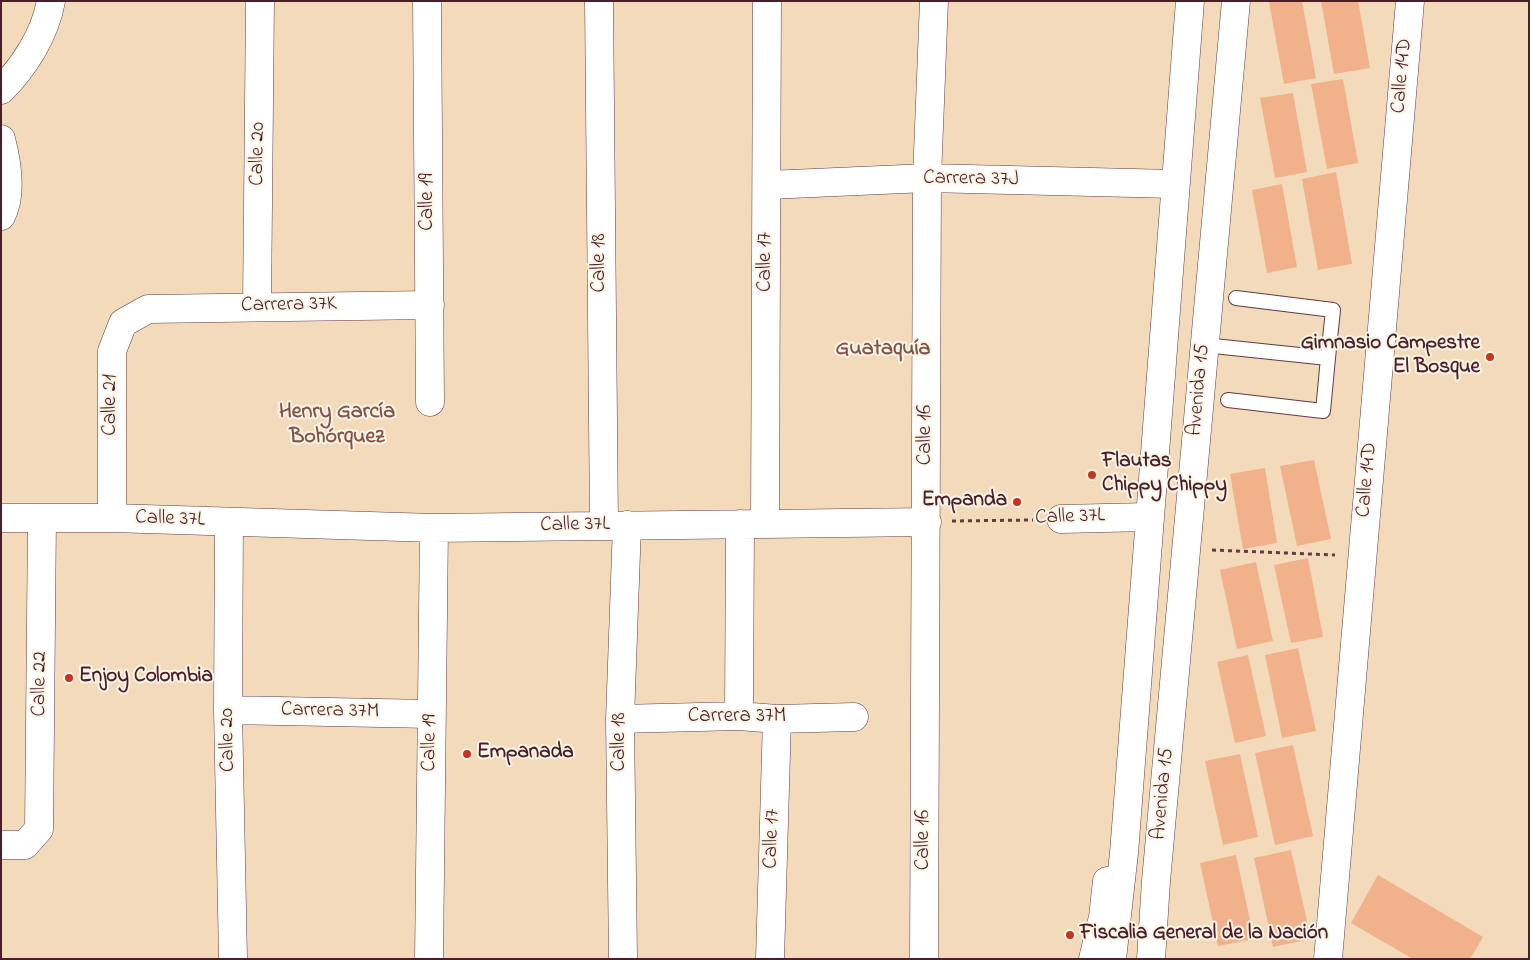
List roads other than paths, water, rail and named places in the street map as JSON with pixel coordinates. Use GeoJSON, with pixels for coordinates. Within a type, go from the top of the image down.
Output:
{"type":"FeatureCollection","features":[{"type":"Feature","properties":{"kind":"street"},"geometry":{"type":"LineString","coordinates":[[1,90],[33,48],[43,29],[51,1]]}},
{"type":"Feature","properties":{"kind":"street","name":"Calle 20"},"geometry":{"type":"LineString","coordinates":[[257,306],[260,1]]}},
{"type":"Feature","properties":{"kind":"street","name":"Calle 19"},"geometry":{"type":"LineString","coordinates":[[427,1],[430,402]]}},
{"type":"Feature","properties":{"kind":"street","name":"Calle 18"},"geometry":{"type":"LineString","coordinates":[[599,1],[620,719],[623,959]]}},
{"type":"Feature","properties":{"kind":"street","name":"Calle 17"},"geometry":{"type":"LineString","coordinates":[[738,716],[753,524],[768,185],[766,1]]}},
{"type":"Feature","properties":{"kind":"street","name":"Calle 16"},"geometry":{"type":"LineString","coordinates":[[924,959],[927,178],[934,1]]}},
{"type":"Feature","properties":{"kind":"street","name":"Avenida 15"},"geometry":{"type":"LineString","coordinates":[[1112,959],[1124,853],[1133,745],[1174,184],[1190,1]]}},
{"type":"Feature","properties":{"kind":"street","name":"Avenida 15"},"geometry":{"type":"LineString","coordinates":[[1151,959],[1152,925],[1236,1]]}},
{"type":"Feature","properties":{"kind":"street","name":"Calle 14D"},"geometry":{"type":"LineString","coordinates":[[1328,959],[1410,1]]}},
{"type":"Feature","properties":{"kind":"street"},"geometry":{"type":"LineString","coordinates":[[1,139],[7,165],[6,207],[1,216]]}},
{"type":"Feature","properties":{"kind":"street","name":"Carrera 37J"},"geometry":{"type":"LineString","coordinates":[[768,185],[927,178],[1174,184]]}},
{"type":"Feature","properties":{"kind":"street","name":"Carrera 37K"},"geometry":{"type":"LineString","coordinates":[[148,309],[430,305]]}},
{"type":"Feature","properties":{"kind":"street","name":"Calle 21"},"geometry":{"type":"LineString","coordinates":[[112,518],[112,351],[123,323],[148,309]]}},
{"type":"Feature","properties":{"kind":"street","name":"Calle 37L"},"geometry":{"type":"LineString","coordinates":[[1,518],[112,518],[434,528],[927,522]]}},
{"type":"Feature","properties":{"kind":"street","name":"Calle 22"},"geometry":{"type":"LineString","coordinates":[[13,845],[39,830],[42,518]]}},
{"type":"Feature","properties":{"kind":"street","name":"Calle 37L"},"geometry":{"type":"LineString","coordinates":[[1061,519],[1149,518]]}},
{"type":"Feature","properties":{"kind":"street","name":"Calle 20"},"geometry":{"type":"LineString","coordinates":[[229,522],[228,710],[233,959]]}},
{"type":"Feature","properties":{"kind":"street","name":"Calle 19"},"geometry":{"type":"LineString","coordinates":[[429,959],[434,528]]}},
{"type":"Feature","properties":{"kind":"street","name":"Carrera 37M"},"geometry":{"type":"LineString","coordinates":[[228,710],[431,714]]}},
{"type":"Feature","properties":{"kind":"street","name":"Carrera 37M"},"geometry":{"type":"LineString","coordinates":[[620,719],[738,716],[777,718],[854,717]]}},
{"type":"Feature","properties":{"kind":"street","name":"Calle 17"},"geometry":{"type":"LineString","coordinates":[[770,959],[777,718]]}},
{"type":"Feature","properties":{"kind":"street","name":"Avenida 15"},"geometry":{"type":"LineString","coordinates":[[1093,959],[1103,917],[1117,779],[1121,759],[1133,745]]}},
{"type":"Feature","properties":{"kind":"street"},"geometry":{"type":"LineString","coordinates":[[1152,925],[1164,959]]}},
{"type":"Feature","properties":{"kind":"lane"},"geometry":{"type":"LineString","coordinates":[[1228,400],[1323,411],[1333,310],[1236,298]]}},
{"type":"Feature","properties":{"kind":"lane"},"geometry":{"type":"LineString","coordinates":[[1204,345],[1328,358]]}},
{"type":"Feature","properties":{"kind":"place","name":"Gimnasio Campestre El Bosque"},"geometry":{"type":"Point","coordinates":[1490,357]}},
{"type":"Feature","properties":{"kind":"place","name":"Flautas Chippy Chippy"},"geometry":{"type":"Point","coordinates":[1092,475]}},
{"type":"Feature","properties":{"kind":"place","name":"Empanda"},"geometry":{"type":"Point","coordinates":[1017,502]}},
{"type":"Feature","properties":{"kind":"place","name":"Enjoy Colombia"},"geometry":{"type":"Point","coordinates":[69,678]}},
{"type":"Feature","properties":{"kind":"place","name":"Empanada"},"geometry":{"type":"Point","coordinates":[467,754]}},
{"type":"Feature","properties":{"kind":"place","name":"Fiscalia General de la Nación"},"geometry":{"type":"Point","coordinates":[1070,935]}},
{"type":"Feature","properties":{"kind":"district","name":"Guataquía"},"geometry":{"type":"Point","coordinates":[883,350]}},
{"type":"Feature","properties":{"kind":"district","name":"Henry García Bohórquez"},"geometry":{"type":"Point","coordinates":[337,426]}}]}
